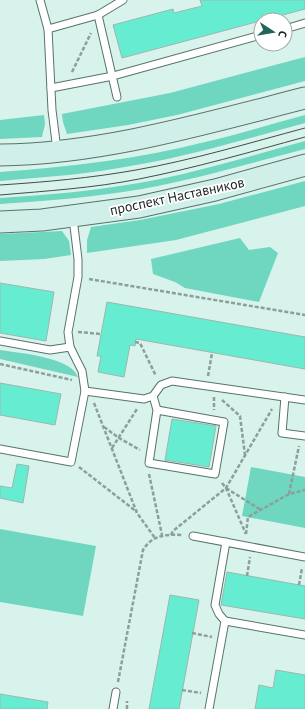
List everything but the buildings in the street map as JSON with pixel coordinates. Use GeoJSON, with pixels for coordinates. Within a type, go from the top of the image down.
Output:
{"type":"FeatureCollection","features":[{"type":"Feature","properties":{"kind":"main road"},"geometry":{"type":"LineString","coordinates":[[0,155],[57,151],[130,140],[201,125],[305,98]]}},
{"type":"Feature","properties":{"kind":"main road","name":"проспект Наставников"},"geometry":{"type":"LineString","coordinates":[[0,222],[42,220],[139,207],[215,190],[305,165]]}},
{"type":"Feature","properties":{"kind":"lane"},"geometry":{"type":"LineString","coordinates":[[40,0],[48,29],[51,88],[57,151]]}},
{"type":"Feature","properties":{"kind":"lane"},"geometry":{"type":"LineString","coordinates":[[48,29],[98,15],[123,0]]}},
{"type":"Feature","properties":{"kind":"lane"},"geometry":{"type":"LineString","coordinates":[[98,15],[117,98]]}},
{"type":"Feature","properties":{"kind":"lane"},"geometry":{"type":"LineString","coordinates":[[293,27],[305,23]]}},
{"type":"Feature","properties":{"kind":"lane"},"geometry":{"type":"LineString","coordinates":[[51,88],[113,76],[253,37]]}},
{"type":"Feature","properties":{"kind":"lane"},"geometry":{"type":"LineString","coordinates":[[0,449],[71,462],[88,391],[84,382],[82,371],[70,347],[68,332],[78,277],[78,260],[72,216]]}},
{"type":"Feature","properties":{"kind":"lane"},"geometry":{"type":"LineString","coordinates":[[0,341],[50,350],[70,347]]}},
{"type":"Feature","properties":{"kind":"lane"},"geometry":{"type":"LineString","coordinates":[[88,391],[144,399],[153,396],[161,385],[172,381],[305,400]]}},
{"type":"Feature","properties":{"kind":"lane"},"geometry":{"type":"LineString","coordinates":[[153,396],[157,410],[149,463],[215,474],[224,422],[157,410]]}},
{"type":"Feature","properties":{"kind":"lane"},"geometry":{"type":"LineString","coordinates":[[285,397],[282,433],[303,436]]}},
{"type":"Feature","properties":{"kind":"lane"},"geometry":{"type":"LineString","coordinates":[[193,536],[305,557]]}},
{"type":"Feature","properties":{"kind":"lane"},"geometry":{"type":"LineString","coordinates":[[226,542],[215,605],[219,614],[225,621],[305,635]]}},
{"type":"Feature","properties":{"kind":"lane"},"geometry":{"type":"LineString","coordinates":[[209,709],[225,621]]}},
{"type":"Feature","properties":{"kind":"lane"},"geometry":{"type":"LineString","coordinates":[[113,709],[116,692]]}},
{"type":"Feature","properties":{"kind":"path"},"geometry":{"type":"LineString","coordinates":[[65,85],[93,29],[98,15]]}},
{"type":"Feature","properties":{"kind":"path"},"geometry":{"type":"LineString","coordinates":[[78,277],[305,315]]}},
{"type":"Feature","properties":{"kind":"path"},"geometry":{"type":"LineString","coordinates":[[68,332],[101,334]]}},
{"type":"Feature","properties":{"kind":"path"},"geometry":{"type":"LineString","coordinates":[[135,342],[140,343],[161,385]]}},
{"type":"Feature","properties":{"kind":"path"},"geometry":{"type":"LineString","coordinates":[[212,353],[210,386],[214,420]]}},
{"type":"Feature","properties":{"kind":"path"},"geometry":{"type":"LineString","coordinates":[[0,364],[84,382]]}},
{"type":"Feature","properties":{"kind":"path"},"geometry":{"type":"LineString","coordinates":[[88,391],[104,427],[137,512],[155,538]]}},
{"type":"Feature","properties":{"kind":"path"},"geometry":{"type":"LineString","coordinates":[[171,535],[173,530],[226,488],[274,405],[285,397]]}},
{"type":"Feature","properties":{"kind":"path"},"geometry":{"type":"LineString","coordinates":[[112,449],[144,399]]}},
{"type":"Feature","properties":{"kind":"path"},"geometry":{"type":"LineString","coordinates":[[104,427],[119,438],[150,454]]}},
{"type":"Feature","properties":{"kind":"path"},"geometry":{"type":"LineString","coordinates":[[289,494],[303,436]]}},
{"type":"Feature","properties":{"kind":"path"},"geometry":{"type":"LineString","coordinates":[[71,462],[137,512]]}},
{"type":"Feature","properties":{"kind":"path"},"geometry":{"type":"LineString","coordinates":[[149,463],[149,470],[162,535]]}},
{"type":"Feature","properties":{"kind":"path"},"geometry":{"type":"LineString","coordinates":[[215,474],[226,488],[246,535],[249,547],[247,576]]}},
{"type":"Feature","properties":{"kind":"path"},"geometry":{"type":"LineString","coordinates":[[226,488],[261,510]]}},
{"type":"Feature","properties":{"kind":"path"},"geometry":{"type":"LineString","coordinates":[[246,535],[248,517],[289,494],[305,490]]}},
{"type":"Feature","properties":{"kind":"path"},"geometry":{"type":"LineString","coordinates":[[116,692],[143,550],[147,544],[162,535],[193,536]]}},
{"type":"Feature","properties":{"kind":"path"},"geometry":{"type":"LineString","coordinates":[[299,585],[305,557]]}},
{"type":"Feature","properties":{"kind":"path"},"geometry":{"type":"LineString","coordinates":[[192,633],[222,638]]}},
{"type":"Feature","properties":{"kind":"path"},"geometry":{"type":"LineString","coordinates":[[182,690],[212,695]]}},
{"type":"Feature","properties":{"kind":"green space"},"geometry":{"type":"Polygon","coordinates":[[[305,57],[305,81],[177,115],[128,125],[67,134],[63,122],[62,114],[170,93],[305,57]]]}},
{"type":"Feature","properties":{"kind":"green space"},"geometry":{"type":"Polygon","coordinates":[[[44,115],[45,124],[42,137],[0,139],[0,120],[44,115]]]}},
{"type":"Feature","properties":{"kind":"green space"},"geometry":{"type":"Polygon","coordinates":[[[305,115],[305,123],[221,146],[157,161],[85,173],[0,181],[0,172],[52,168],[129,158],[218,139],[305,115]]]}},
{"type":"Feature","properties":{"kind":"green space"},"geometry":{"type":"Polygon","coordinates":[[[305,141],[305,149],[163,185],[124,192],[0,204],[0,198],[53,194],[122,186],[160,179],[222,164],[305,141]]]}},
{"type":"Feature","properties":{"kind":"green space"},"geometry":{"type":"Polygon","coordinates":[[[305,181],[305,206],[176,240],[87,253],[87,240],[91,227],[140,220],[219,204],[305,181]]]}},
{"type":"Feature","properties":{"kind":"green space"},"geometry":{"type":"Polygon","coordinates":[[[62,231],[69,241],[71,255],[44,259],[0,261],[0,234],[62,231]]]}},
{"type":"Feature","properties":{"kind":"green space"},"geometry":{"type":"Polygon","coordinates":[[[240,238],[249,250],[270,247],[278,253],[259,302],[185,288],[175,282],[153,274],[151,259],[240,238]]]}},
{"type":"Feature","properties":{"kind":"green space"},"geometry":{"type":"Polygon","coordinates":[[[0,350],[55,360],[73,370],[78,377],[0,359],[0,350]]]}},
{"type":"Feature","properties":{"kind":"green space"},"geometry":{"type":"Polygon","coordinates":[[[251,467],[305,477],[305,528],[242,516],[251,467]]]}},
{"type":"Feature","properties":{"kind":"green space"},"geometry":{"type":"Polygon","coordinates":[[[0,529],[96,546],[83,616],[0,602],[0,529]]]}},
{"type":"Feature","properties":{"kind":"tram line"},"geometry":{"type":"LineString","coordinates":[[0,185],[34,183],[136,170],[200,156],[305,128]]}},
{"type":"Feature","properties":{"kind":"tram line"},"geometry":{"type":"LineString","coordinates":[[0,195],[87,187],[139,179],[202,165],[305,137]]}}]}
